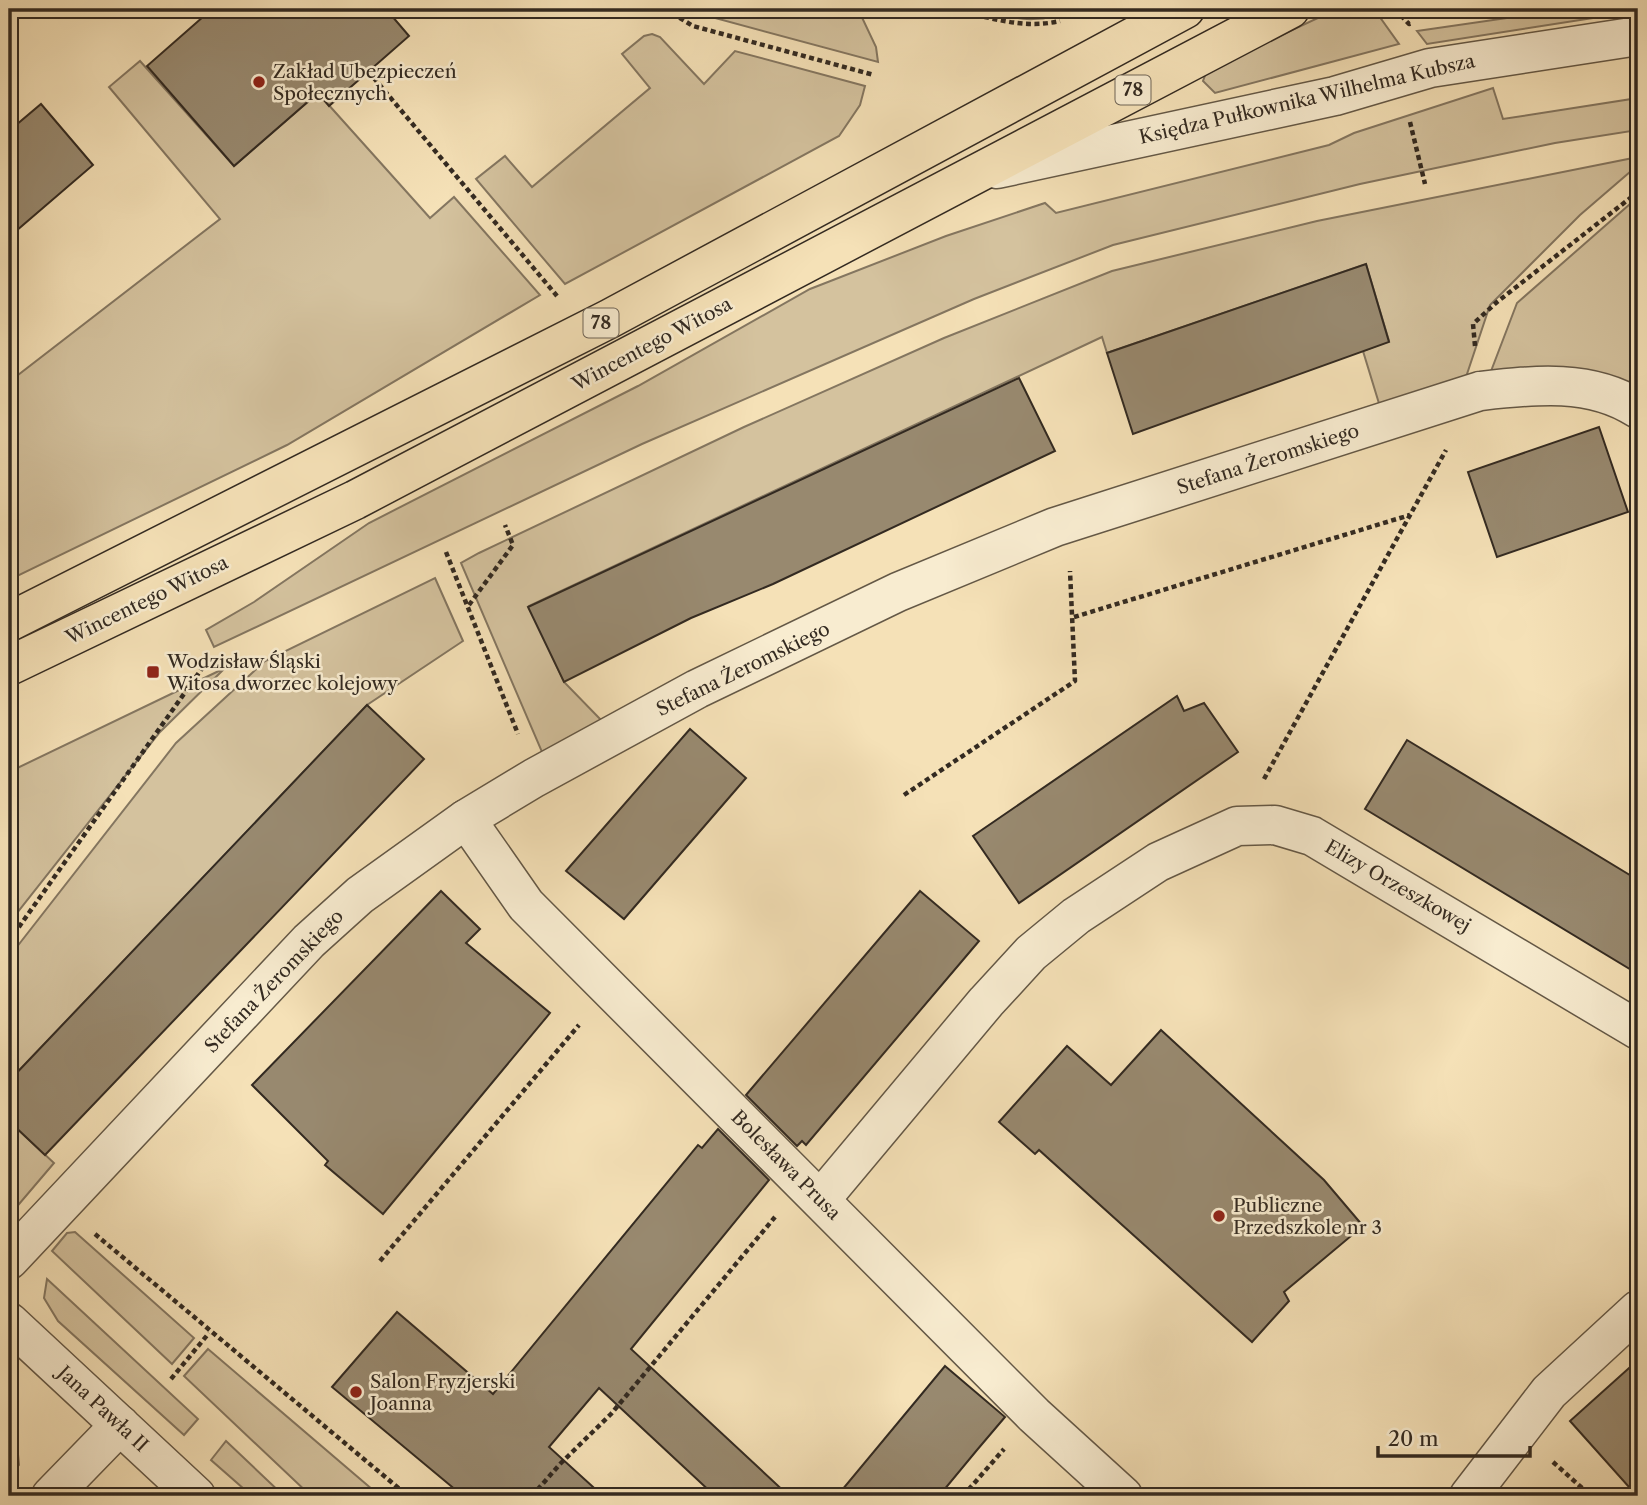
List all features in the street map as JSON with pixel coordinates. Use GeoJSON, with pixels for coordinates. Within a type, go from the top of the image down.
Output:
{"type":"FeatureCollection","features":[{"type":"Feature","properties":{"kind":"main road","name":"78"},"geometry":{"type":"LineString","coordinates":[[9,622],[609,319],[1185,9]]}},
{"type":"Feature","properties":{"kind":"main road","name":"Wincentego Witosa"},"geometry":{"type":"LineString","coordinates":[[9,666],[355,500],[1290,9]]}},
{"type":"Feature","properties":{"kind":"street","name":"Księdza Pułkownika Wilhelma Kubsza"},"geometry":{"type":"LineString","coordinates":[[978,173],[1335,96],[1430,68],[1638,36]]}},
{"type":"Feature","properties":{"kind":"street","name":"Stefana Żeromskiego"},"geometry":{"type":"LineString","coordinates":[[9,1260],[309,941],[360,895],[466,819],[534,778],[697,689],[885,598],[1055,527],[1480,391],[1532,386],[1586,387],[1638,409]]}},
{"type":"Feature","properties":{"kind":"street","name":"Bolesława Prusa"},"geometry":{"type":"LineString","coordinates":[[466,819],[526,905],[1034,1415],[1123,1496]]}},
{"type":"Feature","properties":{"kind":"street","name":"Elizy Orzeszkowej"},"geometry":{"type":"LineString","coordinates":[[813,1191],[1031,953],[1076,916],[1158,862],[1237,826],[1275,825],[1322,841],[1638,1030]]}},
{"type":"Feature","properties":{"kind":"street"},"geometry":{"type":"LineString","coordinates":[[1469,1496],[1549,1392],[1638,1310]]}},
{"type":"Feature","properties":{"kind":"street","name":"Jana Pawła II"},"geometry":{"type":"LineString","coordinates":[[9,1322],[196,1496]]}},
{"type":"Feature","properties":{"kind":"street"},"geometry":{"type":"LineString","coordinates":[[51,1496],[120,1425]]}},
{"type":"Feature","properties":{"kind":"path"},"geometry":{"type":"LineString","coordinates":[[665,9],[693,26],[874,75]]}},
{"type":"Feature","properties":{"kind":"path"},"geometry":{"type":"LineString","coordinates":[[980,9],[985,17],[1010,23],[1039,26],[1063,21]]}},
{"type":"Feature","properties":{"kind":"path"},"geometry":{"type":"LineString","coordinates":[[1395,9],[1409,24],[1419,21]]}},
{"type":"Feature","properties":{"kind":"path"},"geometry":{"type":"LineString","coordinates":[[369,71],[559,297]]}},
{"type":"Feature","properties":{"kind":"path"},"geometry":{"type":"LineString","coordinates":[[1410,120],[1425,184]]}},
{"type":"Feature","properties":{"kind":"path"},"geometry":{"type":"LineString","coordinates":[[1237,826],[1480,391],[1473,324],[1497,302],[1638,192]]}},
{"type":"Feature","properties":{"kind":"path"},"geometry":{"type":"LineString","coordinates":[[1074,617],[1410,515]]}},
{"type":"Feature","properties":{"kind":"path"},"geometry":{"type":"LineString","coordinates":[[469,605],[513,545],[505,525]]}},
{"type":"Feature","properties":{"kind":"path"},"geometry":{"type":"LineString","coordinates":[[904,795],[1075,681],[1070,570],[1055,527]]}},
{"type":"Feature","properties":{"kind":"path"},"geometry":{"type":"LineString","coordinates":[[446,552],[469,605],[534,778]]}},
{"type":"Feature","properties":{"kind":"path"},"geometry":{"type":"LineString","coordinates":[[9,941],[203,667]]}},
{"type":"Feature","properties":{"kind":"path"},"geometry":{"type":"LineString","coordinates":[[380,1261],[609,990]]}},
{"type":"Feature","properties":{"kind":"path"},"geometry":{"type":"LineString","coordinates":[[532,1496],[611,1414],[813,1191]]}},
{"type":"Feature","properties":{"kind":"path"},"geometry":{"type":"LineString","coordinates":[[61,1205],[209,1333],[408,1496]]}},
{"type":"Feature","properties":{"kind":"path"},"geometry":{"type":"LineString","coordinates":[[171,1379],[209,1333]]}},
{"type":"Feature","properties":{"kind":"path"},"geometry":{"type":"LineString","coordinates":[[963,1496],[1034,1415]]}},
{"type":"Feature","properties":{"kind":"shaded area"},"geometry":{"type":"Polygon","coordinates":[[[714,9],[858,9],[876,47],[878,62],[715,18],[714,9]]]}},
{"type":"Feature","properties":{"kind":"shaded area"},"geometry":{"type":"Polygon","coordinates":[[[996,9],[1071,9],[1053,16],[1023,19],[996,9]]]}},
{"type":"Feature","properties":{"kind":"shaded area"},"geometry":{"type":"Polygon","coordinates":[[[1337,9],[1374,9],[1399,44],[1215,93],[1203,81],[1207,70],[1337,9]]]}},
{"type":"Feature","properties":{"kind":"shaded area"},"geometry":{"type":"Polygon","coordinates":[[[1570,9],[1638,11],[1427,44],[1417,31],[1570,9]]]}},
{"type":"Feature","properties":{"kind":"shaded area"},"geometry":{"type":"Polygon","coordinates":[[[652,34],[660,37],[704,84],[735,51],[865,86],[860,105],[839,136],[565,284],[476,179],[505,156],[532,187],[650,88],[622,54],[644,36],[652,34]]]}},
{"type":"Feature","properties":{"kind":"shaded area"},"geometry":{"type":"Polygon","coordinates":[[[140,61],[234,166],[318,93],[430,218],[454,197],[540,295],[287,445],[9,580],[9,411],[16,406],[9,398],[9,382],[220,219],[109,87],[140,61]]]}},
{"type":"Feature","properties":{"kind":"shaded area"},"geometry":{"type":"Polygon","coordinates":[[[1493,88],[1503,119],[1638,98],[1638,130],[1555,143],[1360,184],[1113,245],[974,299],[642,444],[214,647],[206,630],[254,602],[369,523],[638,386],[810,289],[946,236],[1045,203],[1056,213],[1329,145],[1354,133],[1493,88]]]}},
{"type":"Feature","properties":{"kind":"shaded area"},"geometry":{"type":"Polygon","coordinates":[[[1638,157],[1638,165],[1580,215],[1490,305],[1465,380],[1381,410],[1363,351],[1389,341],[1366,264],[1107,353],[1102,337],[529,606],[564,682],[603,722],[542,752],[461,563],[479,553],[744,427],[944,338],[1112,271],[1317,221],[1638,157]]]}},
{"type":"Feature","properties":{"kind":"shaded area"},"geometry":{"type":"Polygon","coordinates":[[[1638,197],[1638,388],[1488,379],[1517,303],[1638,197]]]}},
{"type":"Feature","properties":{"kind":"shaded area"},"geometry":{"type":"Polygon","coordinates":[[[435,578],[463,641],[367,705],[9,1081],[9,957],[176,743],[265,661],[435,578]]]}},
{"type":"Feature","properties":{"kind":"shaded area"},"geometry":{"type":"Polygon","coordinates":[[[225,668],[160,732],[9,923],[9,772],[225,668]]]}},
{"type":"Feature","properties":{"kind":"shaded area"},"geometry":{"type":"Polygon","coordinates":[[[9,1121],[54,1163],[14,1210],[9,1205],[9,1121]]]}},
{"type":"Feature","properties":{"kind":"shaded area"},"geometry":{"type":"Polygon","coordinates":[[[75,1232],[194,1338],[172,1364],[52,1251],[67,1233],[75,1232]]]}},
{"type":"Feature","properties":{"kind":"shaded area"},"geometry":{"type":"Polygon","coordinates":[[[47,1279],[198,1419],[184,1435],[58,1321],[44,1298],[47,1279]]]}},
{"type":"Feature","properties":{"kind":"shaded area"},"geometry":{"type":"Polygon","coordinates":[[[208,1349],[380,1496],[311,1496],[184,1376],[208,1349]]]}},
{"type":"Feature","properties":{"kind":"shaded area"},"geometry":{"type":"Polygon","coordinates":[[[9,1436],[17,1444],[19,1465],[9,1476],[9,1436]]]}},
{"type":"Feature","properties":{"kind":"shaded area"},"geometry":{"type":"Polygon","coordinates":[[[226,1441],[284,1496],[252,1496],[211,1460],[226,1441]]]}},
{"type":"Feature","properties":{"kind":"building","name":"Zakład Ubezpieczeń Społecznych"},"geometry":{"type":"Polygon","coordinates":[[[212,9],[386,9],[409,36],[329,106],[318,93],[234,166],[147,66],[212,9]]]}},
{"type":"Feature","properties":{"kind":"building"},"geometry":{"type":"Polygon","coordinates":[[[41,104],[93,165],[9,237],[9,131],[41,104]]]}},
{"type":"Feature","properties":{"kind":"building"},"geometry":{"type":"Polygon","coordinates":[[[1366,264],[1389,342],[1133,434],[1107,353],[1366,264]]]}},
{"type":"Feature","properties":{"kind":"building"},"geometry":{"type":"Polygon","coordinates":[[[1019,378],[1055,451],[773,584],[691,618],[564,682],[528,607],[1019,378]]]}},
{"type":"Feature","properties":{"kind":"building"},"geometry":{"type":"Polygon","coordinates":[[[1599,427],[1628,512],[1497,557],[1468,472],[1599,427]]]}},
{"type":"Feature","properties":{"kind":"building"},"geometry":{"type":"Polygon","coordinates":[[[1177,696],[1184,711],[1204,703],[1238,752],[1019,903],[973,836],[1177,696]]]}},
{"type":"Feature","properties":{"kind":"building"},"geometry":{"type":"Polygon","coordinates":[[[367,705],[424,759],[45,1155],[9,1121],[9,1081],[367,705]]]}},
{"type":"Feature","properties":{"kind":"building"},"geometry":{"type":"Polygon","coordinates":[[[690,729],[746,778],[624,919],[566,871],[690,729]]]}},
{"type":"Feature","properties":{"kind":"building"},"geometry":{"type":"Polygon","coordinates":[[[1407,740],[1638,880],[1638,974],[1365,809],[1407,740]]]}},
{"type":"Feature","properties":{"kind":"building"},"geometry":{"type":"Polygon","coordinates":[[[441,891],[480,929],[466,943],[550,1013],[383,1214],[325,1165],[328,1161],[252,1085],[441,891]]]}},
{"type":"Feature","properties":{"kind":"building"},"geometry":{"type":"Polygon","coordinates":[[[920,891],[979,941],[806,1145],[802,1141],[797,1146],[746,1095],[920,891]]]}},
{"type":"Feature","properties":{"kind":"building"},"geometry":{"type":"Polygon","coordinates":[[[1161,1030],[1324,1180],[1363,1226],[1284,1292],[1289,1301],[1252,1342],[1039,1150],[1035,1154],[999,1122],[1067,1046],[1111,1085],[1161,1030]]]}},
{"type":"Feature","properties":{"kind":"building"},"geometry":{"type":"Polygon","coordinates":[[[718,1129],[769,1180],[631,1349],[789,1496],[715,1496],[599,1388],[549,1447],[603,1496],[463,1496],[332,1387],[397,1312],[493,1394],[698,1145],[702,1148],[718,1129]]]}},
{"type":"Feature","properties":{"kind":"building"},"geometry":{"type":"Polygon","coordinates":[[[1638,1360],[1638,1496],[1637,1496],[1570,1421],[1638,1360]]]}},
{"type":"Feature","properties":{"kind":"building"},"geometry":{"type":"Polygon","coordinates":[[[945,1366],[1005,1417],[939,1496],[837,1496],[945,1366]]]}},
{"type":"Feature","properties":{"kind":"place","name":"Zakład Ubezpieczeń Społecznych"},"geometry":{"type":"Point","coordinates":[259,82]}},
{"type":"Feature","properties":{"kind":"place","name":"Wodzisław Śląski Witosa dworzec kolejowy"},"geometry":{"type":"Point","coordinates":[153,672]}},
{"type":"Feature","properties":{"kind":"place","name":"Publiczne Przedszkole nr 3"},"geometry":{"type":"Point","coordinates":[1219,1216]}},
{"type":"Feature","properties":{"kind":"place","name":"Salon Fryzjerski Joanna"},"geometry":{"type":"Point","coordinates":[356,1392]}}]}
